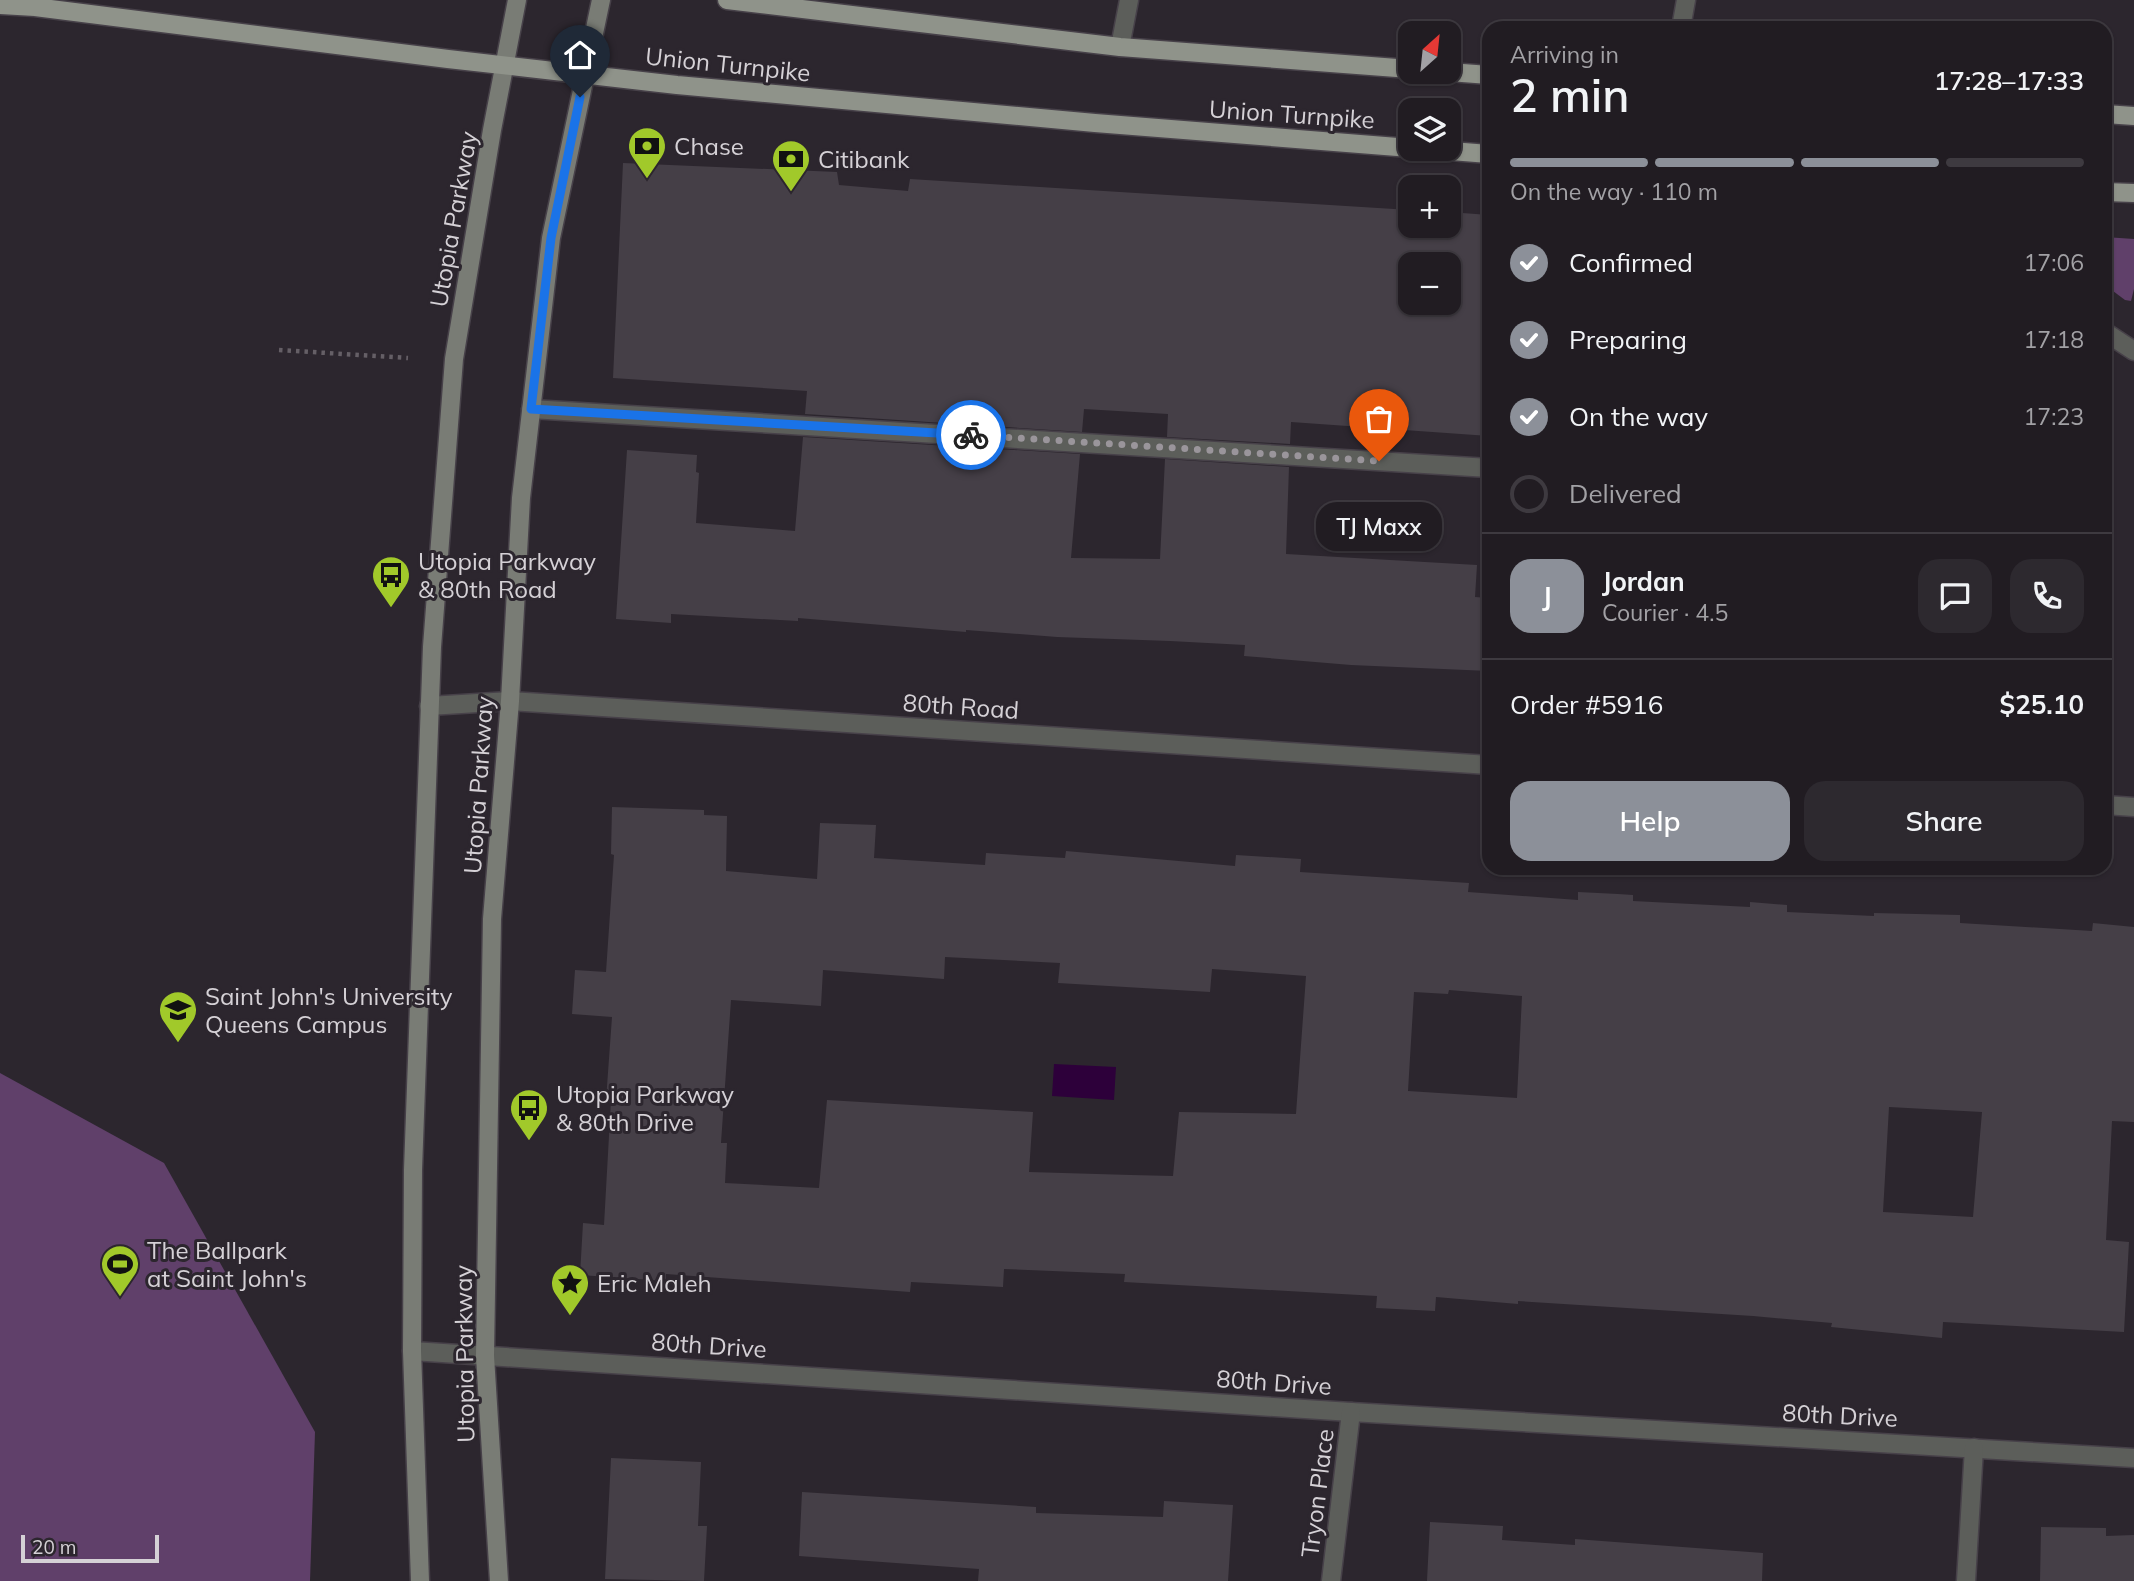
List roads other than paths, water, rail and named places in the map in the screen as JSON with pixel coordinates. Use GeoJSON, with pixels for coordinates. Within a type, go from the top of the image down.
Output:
{"type":"FeatureCollection","features":[{"type":"Feature","properties":{"kind":"main road","name":"Utopia Parkway"},"geometry":{"type":"LineString","coordinates":[[420,1581],[412,1351],[413,1170],[429,706],[454,359],[517,0]]}},
{"type":"Feature","properties":{"kind":"main road","name":"Utopia Parkway"},"geometry":{"type":"LineString","coordinates":[[499,1581],[485,1356],[492,919],[510,701],[521,498],[551,238],[601,0]]}},
{"type":"Feature","properties":{"kind":"main road"},"geometry":{"type":"LineString","coordinates":[[727,0],[1120,47],[1398,68]]}},
{"type":"Feature","properties":{"kind":"main road","name":"Union Turnpike"},"geometry":{"type":"LineString","coordinates":[[0,5],[35,7],[585,74],[1095,124],[1398,147]]}},
{"type":"Feature","properties":{"kind":"main road"},"geometry":{"type":"LineString","coordinates":[[1461,73],[1482,74]]}},
{"type":"Feature","properties":{"kind":"main road"},"geometry":{"type":"LineString","coordinates":[[2112,114],[2134,116]]}},
{"type":"Feature","properties":{"kind":"main road"},"geometry":{"type":"LineString","coordinates":[[1461,152],[1482,153]]}},
{"type":"Feature","properties":{"kind":"main road"},"geometry":{"type":"LineString","coordinates":[[2112,192],[2134,194]]}},
{"type":"Feature","properties":{"kind":"street"},"geometry":{"type":"LineString","coordinates":[[1120,47],[1129,0]]}},
{"type":"Feature","properties":{"kind":"street"},"geometry":{"type":"LineString","coordinates":[[1682,21],[1686,0]]}},
{"type":"Feature","properties":{"kind":"street"},"geometry":{"type":"LineString","coordinates":[[2112,337],[2134,351]]}},
{"type":"Feature","properties":{"kind":"street"},"geometry":{"type":"LineString","coordinates":[[531,409],[1482,468]]}},
{"type":"Feature","properties":{"kind":"street","name":"80th Road"},"geometry":{"type":"LineString","coordinates":[[429,706],[510,701],[1482,765]]}},
{"type":"Feature","properties":{"kind":"street"},"geometry":{"type":"LineString","coordinates":[[2112,805],[2134,807]]}},
{"type":"Feature","properties":{"kind":"street","name":"80th Drive"},"geometry":{"type":"LineString","coordinates":[[412,1351],[1351,1412],[2134,1458]]}},
{"type":"Feature","properties":{"kind":"street","name":"Tryon Place"},"geometry":{"type":"LineString","coordinates":[[1331,1581],[1351,1412]]}},
{"type":"Feature","properties":{"kind":"street"},"geometry":{"type":"LineString","coordinates":[[1966,1581],[1974,1448]]}},
{"type":"Feature","properties":{"kind":"place","name":"Chase"},"geometry":{"type":"Point","coordinates":[647,180]}},
{"type":"Feature","properties":{"kind":"place","name":"Citibank"},"geometry":{"type":"Point","coordinates":[791,193]}},
{"type":"Feature","properties":{"kind":"place","name":"TJ Maxx"},"geometry":{"type":"Point","coordinates":[1379,461]}},
{"type":"Feature","properties":{"kind":"place","name":"Utopia Parkway & 80th Road"},"geometry":{"type":"Point","coordinates":[391,609]}},
{"type":"Feature","properties":{"kind":"place","name":"Saint John's University Queens Campus"},"geometry":{"type":"Point","coordinates":[178,1044]}},
{"type":"Feature","properties":{"kind":"place","name":"Utopia Parkway & 80th Drive"},"geometry":{"type":"Point","coordinates":[529,1142]}},
{"type":"Feature","properties":{"kind":"place","name":"The Ballpark at Saint John's"},"geometry":{"type":"Point","coordinates":[120,1298]}},
{"type":"Feature","properties":{"kind":"place","name":"Eric Maleh"},"geometry":{"type":"Point","coordinates":[570,1317]}}]}
